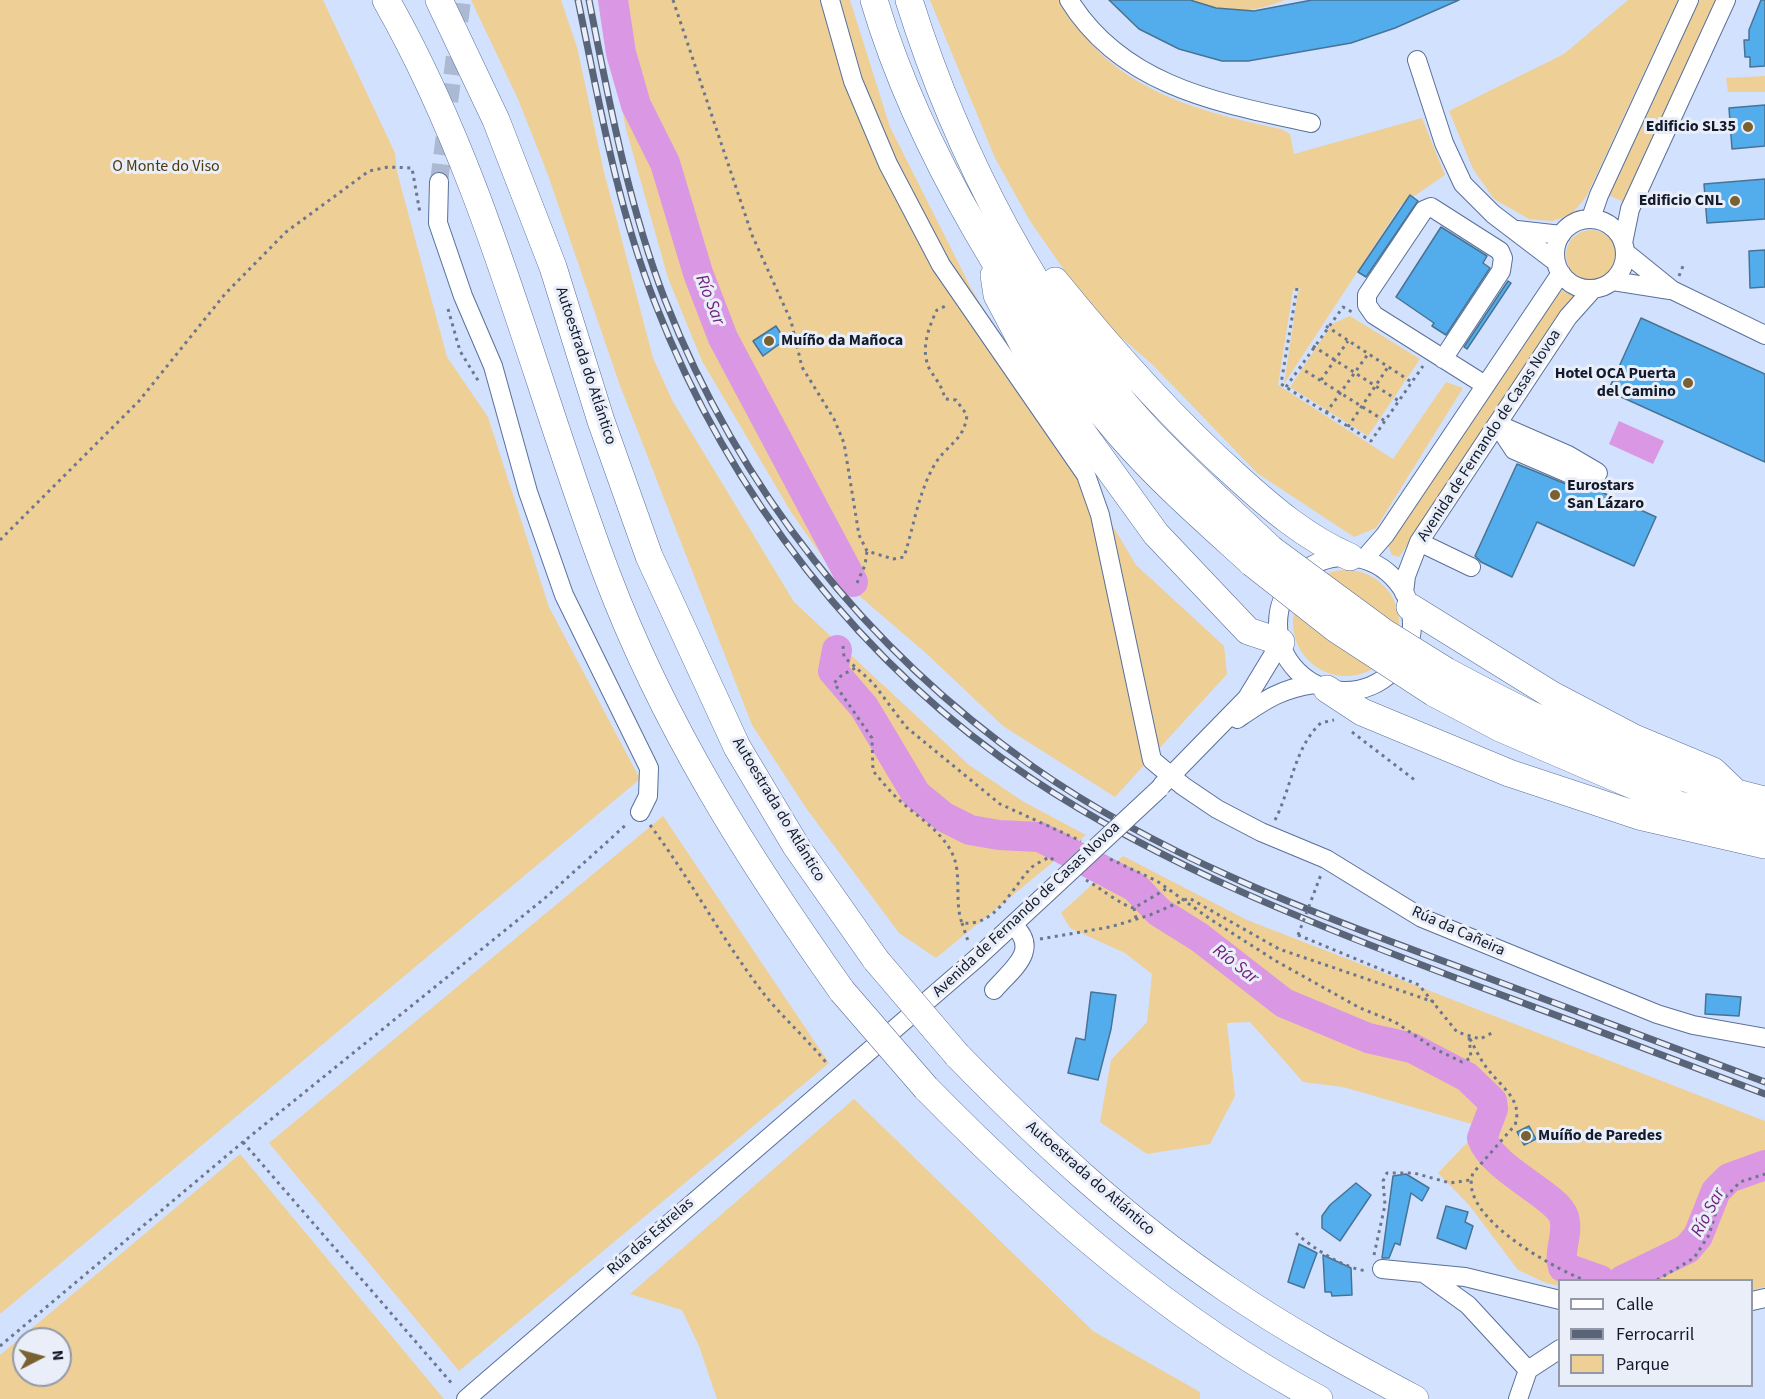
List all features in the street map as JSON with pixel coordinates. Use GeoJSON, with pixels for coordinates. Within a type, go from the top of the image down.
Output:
{"type":"FeatureCollection","features":[{"type":"Feature","properties":{"kind":"highway"},"geometry":{"type":"LineString","coordinates":[[386,0],[456,144],[509,285],[554,426],[608,577],[656,689],[694,765],[778,901],[842,991],[926,1088],[993,1157],[1061,1217],[1155,1294],[1221,1340],[1319,1399]]}},
{"type":"Feature","properties":{"kind":"highway","name":"Autoestrada do Atlántico"},"geometry":{"type":"LineString","coordinates":[[439,0],[496,120],[553,267],[601,421],[654,566],[738,747],[796,846],[876,960],[957,1054],[1043,1141],[1157,1237],[1264,1312],[1356,1368],[1415,1399]]}},
{"type":"Feature","properties":{"kind":"highway"},"geometry":{"type":"LineString","coordinates":[[874,0],[924,129],[991,256],[1067,369],[1122,436],[1174,492],[1261,556]]}},
{"type":"Feature","properties":{"kind":"highway"},"geometry":{"type":"LineString","coordinates":[[909,0],[927,60],[985,192],[1051,303],[1095,366],[1170,452],[1209,493],[1261,556],[1336,629],[1440,682],[1525,713],[1623,758],[1691,781],[1765,800]]}},
{"type":"Feature","properties":{"kind":"highway"},"geometry":{"type":"LineString","coordinates":[[985,192],[1096,331],[1183,428],[1274,510],[1315,540],[1357,558]]}},
{"type":"Feature","properties":{"kind":"highway"},"geometry":{"type":"LineString","coordinates":[[991,256],[997,295],[1035,367],[1156,534],[1248,631],[1281,642]]}},
{"type":"Feature","properties":{"kind":"highway"},"geometry":{"type":"LineString","coordinates":[[1407,600],[1552,696],[1634,738],[1713,771],[1735,792]]}},
{"type":"Feature","properties":{"kind":"highway"},"geometry":{"type":"LineString","coordinates":[[1440,682],[1500,728],[1679,805],[1727,835]]}},
{"type":"Feature","properties":{"kind":"highway"},"geometry":{"type":"LineString","coordinates":[[1320,687],[1362,712],[1509,772],[1639,816],[1684,828],[1765,844]]}},
{"type":"Feature","properties":{"kind":"highway"},"geometry":{"type":"LineString","coordinates":[[1679,805],[1765,825]]}},
{"type":"Feature","properties":{"kind":"street","name":"Rúa da Cañeira"},"geometry":{"type":"LineString","coordinates":[[830,0],[853,81],[888,164],[941,265],[963,300],[1048,416],[1086,475],[1100,515],[1152,760],[1166,782],[1267,834],[1326,859],[1422,918],[1548,971],[1693,1025],[1765,1038]]}},
{"type":"Feature","properties":{"kind":"street"},"geometry":{"type":"LineString","coordinates":[[1069,0],[1087,26],[1109,46],[1159,80],[1212,101],[1311,123]]}},
{"type":"Feature","properties":{"kind":"street"},"geometry":{"type":"LineString","coordinates":[[1591,219],[1599,195],[1689,0]]}},
{"type":"Feature","properties":{"kind":"street"},"geometry":{"type":"LineString","coordinates":[[1417,60],[1444,143],[1463,184],[1493,214],[1517,230],[1575,285],[1593,289],[1612,281],[1620,273],[1630,209],[1726,0]]}},
{"type":"Feature","properties":{"kind":"street"},"geometry":{"type":"LineString","coordinates":[[439,182],[438,223],[463,296],[493,366],[528,492],[564,595],[649,768],[648,795],[640,812]]}},
{"type":"Feature","properties":{"kind":"street"},"geometry":{"type":"LineString","coordinates":[[1435,359],[1501,271],[1503,258],[1500,251],[1431,207],[1424,210],[1367,295],[1366,305],[1374,315],[1435,359],[1485,386]]}},
{"type":"Feature","properties":{"kind":"street"},"geometry":{"type":"LineString","coordinates":[[1558,267],[1557,243],[1561,235],[1574,223],[1591,219],[1611,225],[1624,248],[1672,290],[1765,335]]}},
{"type":"Feature","properties":{"kind":"street"},"geometry":{"type":"LineString","coordinates":[[1517,230],[1561,235]]}},
{"type":"Feature","properties":{"kind":"street","name":"Avenida de Fernando de Casas Novoa"},"geometry":{"type":"LineString","coordinates":[[1357,558],[1385,535],[1485,386],[1558,267]]}},
{"type":"Feature","properties":{"kind":"street"},"geometry":{"type":"LineString","coordinates":[[1612,281],[1672,290]]}},
{"type":"Feature","properties":{"kind":"street","name":"Avenida de Fernando de Casas Novoa"},"geometry":{"type":"LineString","coordinates":[[1211,738],[1271,695],[1288,688],[1320,687],[1347,692],[1367,688],[1384,679],[1399,664],[1410,637],[1406,576],[1419,542],[1568,317],[1593,289]]}},
{"type":"Feature","properties":{"kind":"street"},"geometry":{"type":"LineString","coordinates":[[1497,424],[1568,455],[1598,473],[1570,474],[1514,450],[1497,424]]}},
{"type":"Feature","properties":{"kind":"street"},"geometry":{"type":"LineString","coordinates":[[1419,542],[1471,567]]}},
{"type":"Feature","properties":{"kind":"street"},"geometry":{"type":"LineString","coordinates":[[1320,687],[1300,675],[1290,663],[1277,626],[1280,603],[1291,584],[1307,568],[1327,558],[1357,558],[1380,567],[1394,578],[1407,600]]}},
{"type":"Feature","properties":{"kind":"street","name":"Avenida de Fernando de Casas Novoa"},"geometry":{"type":"LineString","coordinates":[[838,1077],[1018,929],[1045,895],[1211,738],[1256,685],[1281,642]]}},
{"type":"Feature","properties":{"kind":"street"},"geometry":{"type":"LineString","coordinates":[[994,990],[1025,953],[1026,943],[1018,929]]}},
{"type":"Feature","properties":{"kind":"street","name":"Rúa das Estrelas"},"geometry":{"type":"LineString","coordinates":[[466,1399],[838,1077]]}},
{"type":"Feature","properties":{"kind":"street"},"geometry":{"type":"LineString","coordinates":[[1382,1269],[1466,1277],[1558,1300]]}},
{"type":"Feature","properties":{"kind":"street"},"geometry":{"type":"LineString","coordinates":[[1424,1273],[1468,1305],[1528,1371]]}},
{"type":"Feature","properties":{"kind":"street"},"geometry":{"type":"LineString","coordinates":[[1519,1398],[1528,1371],[1558,1350]]}},
{"type":"Feature","properties":{"kind":"path"},"geometry":{"type":"LineString","coordinates":[[673,0],[752,235],[791,321],[802,367],[834,419],[844,443],[859,535],[867,551],[866,565],[857,583]]}},
{"type":"Feature","properties":{"kind":"path"},"geometry":{"type":"LineString","coordinates":[[0,540],[139,401],[225,294],[286,232],[369,171],[388,167],[412,168],[422,220]]}},
{"type":"Feature","properties":{"kind":"path"},"geometry":{"type":"LineString","coordinates":[[1297,288],[1281,384],[1371,441],[1413,382],[1435,359]]}},
{"type":"Feature","properties":{"kind":"path"},"geometry":{"type":"LineString","coordinates":[[867,551],[893,559],[904,557],[927,480],[936,463],[965,431],[967,416],[956,400],[945,399],[941,384],[930,369],[925,352],[929,327],[937,310],[963,300]]}},
{"type":"Feature","properties":{"kind":"path"},"geometry":{"type":"LineString","coordinates":[[448,307],[460,351],[479,382],[500,396]]}},
{"type":"Feature","properties":{"kind":"path"},"geometry":{"type":"LineString","coordinates":[[1286,387],[1326,326],[1343,307],[1361,319]]}},
{"type":"Feature","properties":{"kind":"path"},"geometry":{"type":"LineString","coordinates":[[1326,326],[1413,382]]}},
{"type":"Feature","properties":{"kind":"path"},"geometry":{"type":"LineString","coordinates":[[1321,381],[1348,341]]}},
{"type":"Feature","properties":{"kind":"path"},"geometry":{"type":"LineString","coordinates":[[1313,346],[1399,401]]}},
{"type":"Feature","properties":{"kind":"path"},"geometry":{"type":"LineString","coordinates":[[1326,413],[1342,394],[1368,354]]}},
{"type":"Feature","properties":{"kind":"path"},"geometry":{"type":"LineString","coordinates":[[1299,367],[1385,422]]}},
{"type":"Feature","properties":{"kind":"path"},"geometry":{"type":"LineString","coordinates":[[1348,427],[1388,367]]}},
{"type":"Feature","properties":{"kind":"path"},"geometry":{"type":"LineString","coordinates":[[843,646],[844,657],[873,683],[906,727],[1000,804],[1083,842]]}},
{"type":"Feature","properties":{"kind":"path"},"geometry":{"type":"LineString","coordinates":[[856,668],[842,675],[834,683],[872,738],[873,771],[895,796],[942,837],[954,856],[960,891],[958,913],[962,923],[970,924],[991,916],[1031,868],[1049,857],[1064,867]]}},
{"type":"Feature","properties":{"kind":"path"},"geometry":{"type":"LineString","coordinates":[[1267,834],[1286,799],[1304,745],[1313,729],[1326,720],[1340,723]]}},
{"type":"Feature","properties":{"kind":"path"},"geometry":{"type":"LineString","coordinates":[[1348,729],[1416,781]]}},
{"type":"Feature","properties":{"kind":"path"},"geometry":{"type":"LineString","coordinates":[[0,1346],[243,1142],[545,898],[640,812],[682,868],[723,938],[760,989],[838,1077]]}},
{"type":"Feature","properties":{"kind":"path"},"geometry":{"type":"LineString","coordinates":[[1103,854],[1157,881],[1276,961],[1360,1008],[1395,1022],[1435,1049],[1462,1062],[1472,1058],[1469,1037]]}},
{"type":"Feature","properties":{"kind":"path"},"geometry":{"type":"LineString","coordinates":[[1322,872],[1298,935],[1419,985],[1457,1032],[1480,1039],[1494,1032]]}},
{"type":"Feature","properties":{"kind":"path"},"geometry":{"type":"LineString","coordinates":[[1081,878],[1108,892],[1127,907],[1134,908],[1166,889]]}},
{"type":"Feature","properties":{"kind":"path"},"geometry":{"type":"LineString","coordinates":[[1018,929],[1037,940],[1110,927],[1136,920],[1190,898],[1279,949],[1434,1002]]}},
{"type":"Feature","properties":{"kind":"path"},"geometry":{"type":"LineString","coordinates":[[1134,908],[1136,920]]}},
{"type":"Feature","properties":{"kind":"path"},"geometry":{"type":"LineString","coordinates":[[1469,1037],[1489,1072],[1515,1103],[1518,1118],[1512,1129],[1473,1173],[1470,1180],[1473,1196],[1485,1216],[1520,1244],[1562,1271],[1580,1279]]}},
{"type":"Feature","properties":{"kind":"path"},"geometry":{"type":"LineString","coordinates":[[243,1142],[466,1399]]}},
{"type":"Feature","properties":{"kind":"path"},"geometry":{"type":"LineString","coordinates":[[1296,1233],[1318,1249],[1355,1269],[1366,1271],[1382,1269],[1374,1255],[1385,1205],[1383,1181],[1388,1173],[1414,1173],[1450,1183],[1470,1180]]}},
{"type":"Feature","properties":{"kind":"path"},"geometry":{"type":"LineString","coordinates":[[1660,1279],[1694,1258],[1709,1235],[1718,1205],[1740,1182],[1765,1174]]}},
{"type":"Feature","properties":{"kind":"green space","name":"O Monte do Viso"},"geometry":{"type":"Polygon","coordinates":[[[0,0],[323,0],[395,153],[397,172],[447,357],[488,417],[549,607],[640,779],[0,1314],[0,0]]]}},
{"type":"Feature","properties":{"kind":"green space"},"geometry":{"type":"Polygon","coordinates":[[[471,0],[561,0],[577,47],[604,172],[653,358],[673,402],[794,602],[969,765],[1024,802],[1086,835],[936,958],[899,933],[806,808],[752,725],[619,383],[548,175],[518,99],[471,0]]]}},
{"type":"Feature","properties":{"kind":"green space"},"geometry":{"type":"Polygon","coordinates":[[[601,0],[850,0],[890,127],[971,288],[1136,565],[1224,646],[1227,674],[1115,797],[1003,726],[928,655],[835,575],[791,512],[702,361],[668,278],[626,129],[601,0]]]}},
{"type":"Feature","properties":{"kind":"green space"},"geometry":{"type":"Polygon","coordinates":[[[930,0],[1060,0],[1095,47],[1128,75],[1148,87],[1191,106],[1281,129],[1290,134],[1294,154],[1422,118],[1445,175],[1401,205],[1284,384],[1298,292],[1301,288],[1293,290],[1278,385],[1393,459],[1446,382],[1463,388],[1376,528],[1354,537],[1257,473],[1152,364],[1110,328],[1071,280],[1030,221],[995,158],[930,0]]]}},
{"type":"Feature","properties":{"kind":"green space"},"geometry":{"type":"Polygon","coordinates":[[[1185,0],[1285,0],[1258,8],[1235,10],[1185,0]]]}},
{"type":"Feature","properties":{"kind":"green space"},"geometry":{"type":"Polygon","coordinates":[[[1628,0],[1678,0],[1586,197],[1571,215],[1552,221],[1529,219],[1494,199],[1473,169],[1449,111],[1564,54],[1628,0]]]}},
{"type":"Feature","properties":{"kind":"green space"},"geometry":{"type":"Polygon","coordinates":[[[1698,0],[1717,0],[1624,202],[1608,195],[1698,0]]]}},
{"type":"Feature","properties":{"kind":"green space"},"geometry":{"type":"Polygon","coordinates":[[[1765,76],[1765,92],[1728,92],[1726,78],[1765,76]]]}},
{"type":"Feature","properties":{"kind":"green space"},"geometry":{"type":"Polygon","coordinates":[[[1586,230],[1596,230],[1609,237],[1616,250],[1616,260],[1609,273],[1596,280],[1586,280],[1577,276],[1570,269],[1566,260],[1566,250],[1570,241],[1577,234],[1586,230]]]}},
{"type":"Feature","properties":{"kind":"green space"},"geometry":{"type":"Polygon","coordinates":[[[1559,289],[1575,296],[1399,557],[1392,555],[1388,545],[1559,289]]]}},
{"type":"Feature","properties":{"kind":"green space"},"geometry":{"type":"Polygon","coordinates":[[[1350,316],[1420,359],[1368,436],[1290,387],[1332,324],[1350,316]]]}},
{"type":"Feature","properties":{"kind":"green space"},"geometry":{"type":"Polygon","coordinates":[[[1346,570],[1366,574],[1384,585],[1395,603],[1399,623],[1395,643],[1384,661],[1366,672],[1346,676],[1326,672],[1308,661],[1297,643],[1293,623],[1297,603],[1308,585],[1326,574],[1346,570]]]}},
{"type":"Feature","properties":{"kind":"green space"},"geometry":{"type":"Polygon","coordinates":[[[663,816],[829,1063],[459,1371],[269,1143],[663,816]]]}},
{"type":"Feature","properties":{"kind":"green space"},"geometry":{"type":"Polygon","coordinates":[[[1123,856],[1247,920],[1765,1121],[1765,1287],[1753,1290],[1753,1279],[1558,1279],[1558,1286],[1546,1283],[1518,1270],[1469,1205],[1438,1173],[1482,1127],[1343,1087],[1303,1082],[1250,1022],[1227,1023],[1235,1096],[1210,1144],[1147,1154],[1100,1122],[1111,1060],[1147,1022],[1152,974],[1125,953],[1070,928],[1061,913],[1123,856]]]}},
{"type":"Feature","properties":{"kind":"green space"},"geometry":{"type":"Polygon","coordinates":[[[854,1099],[1093,1331],[1200,1392],[1200,1399],[717,1399],[699,1346],[682,1310],[630,1294],[854,1099]]]}},
{"type":"Feature","properties":{"kind":"green space"},"geometry":{"type":"Polygon","coordinates":[[[240,1154],[444,1399],[0,1399],[0,1355],[12,1345],[12,1387],[72,1387],[72,1327],[33,1327],[240,1154]]]}},
{"type":"Feature","properties":{"kind":"shaded area"},"geometry":{"type":"Polygon","coordinates":[[[1619,421],[1664,441],[1653,464],[1609,444],[1619,421]]]}},
{"type":"Feature","properties":{"kind":"building"},"geometry":{"type":"Polygon","coordinates":[[[1109,0],[1190,0],[1216,8],[1254,11],[1312,0],[1459,0],[1395,28],[1351,43],[1248,61],[1222,61],[1179,49],[1139,29],[1109,0]]]}},
{"type":"Feature","properties":{"kind":"building"},"geometry":{"type":"Polygon","coordinates":[[[1761,0],[1765,0],[1765,66],[1750,67],[1750,57],[1745,57],[1744,40],[1749,40],[1749,30],[1761,0]]]}},
{"type":"Feature","properties":{"kind":"building","name":"Edificio SL35"},"geometry":{"type":"Polygon","coordinates":[[[1765,105],[1765,146],[1732,149],[1729,108],[1765,105]]]}},
{"type":"Feature","properties":{"kind":"building","name":"Edificio CNL"},"geometry":{"type":"Polygon","coordinates":[[[1765,179],[1765,219],[1707,223],[1704,184],[1765,179]]]}},
{"type":"Feature","properties":{"kind":"building"},"geometry":{"type":"Polygon","coordinates":[[[1410,195],[1418,201],[1366,277],[1358,272],[1410,195]]]}},
{"type":"Feature","properties":{"kind":"building"},"geometry":{"type":"Polygon","coordinates":[[[1441,227],[1487,256],[1483,263],[1490,268],[1446,335],[1432,326],[1434,323],[1396,297],[1441,227]]]}},
{"type":"Feature","properties":{"kind":"building"},"geometry":{"type":"Polygon","coordinates":[[[1765,250],[1765,287],[1750,288],[1749,251],[1765,250]]]}},
{"type":"Feature","properties":{"kind":"building"},"geometry":{"type":"Polygon","coordinates":[[[1508,281],[1511,283],[1467,349],[1464,347],[1508,281]]]}},
{"type":"Feature","properties":{"kind":"building","name":"Hotel OCA Puerta del Camino"},"geometry":{"type":"Polygon","coordinates":[[[1641,318],[1765,374],[1765,462],[1608,391],[1641,318]]]}},
{"type":"Feature","properties":{"kind":"building","name":"Muíño da Mañoca"},"geometry":{"type":"Polygon","coordinates":[[[776,326],[785,340],[763,356],[753,341],[776,326]]]}},
{"type":"Feature","properties":{"kind":"building","name":"Eurostars San Lázaro"},"geometry":{"type":"Polygon","coordinates":[[[1517,464],[1566,484],[1586,485],[1656,517],[1634,566],[1537,522],[1512,577],[1481,562],[1475,556],[1517,464]]]}},
{"type":"Feature","properties":{"kind":"building"},"geometry":{"type":"Polygon","coordinates":[[[1091,992],[1116,995],[1111,1029],[1098,1080],[1068,1073],[1076,1038],[1085,1040],[1091,992]]]}},
{"type":"Feature","properties":{"kind":"building"},"geometry":{"type":"Polygon","coordinates":[[[1706,994],[1741,997],[1739,1016],[1705,1014],[1706,994]]]}},
{"type":"Feature","properties":{"kind":"building","name":"Muíño de Paredes"},"geometry":{"type":"Polygon","coordinates":[[[1529,1126],[1536,1139],[1524,1145],[1517,1132],[1529,1126]]]}},
{"type":"Feature","properties":{"kind":"building"},"geometry":{"type":"Polygon","coordinates":[[[1406,1174],[1429,1188],[1422,1201],[1411,1193],[1400,1245],[1395,1243],[1389,1258],[1382,1258],[1393,1176],[1406,1174]]]}},
{"type":"Feature","properties":{"kind":"building"},"geometry":{"type":"Polygon","coordinates":[[[1356,1183],[1371,1195],[1340,1241],[1322,1228],[1322,1216],[1330,1205],[1356,1183]]]}},
{"type":"Feature","properties":{"kind":"building"},"geometry":{"type":"Polygon","coordinates":[[[1446,1206],[1468,1212],[1465,1222],[1473,1226],[1466,1249],[1437,1238],[1446,1206]]]}},
{"type":"Feature","properties":{"kind":"building"},"geometry":{"type":"Polygon","coordinates":[[[1299,1244],[1317,1253],[1304,1288],[1288,1282],[1299,1244]]]}},
{"type":"Feature","properties":{"kind":"building"},"geometry":{"type":"Polygon","coordinates":[[[1323,1255],[1351,1268],[1352,1295],[1332,1296],[1331,1292],[1325,1292],[1323,1255]]]}},
{"type":"Feature","properties":{"kind":"waterway","name":"Río Sar"},"geometry":{"type":"LineString","coordinates":[[613,0],[621,53],[636,105],[665,163],[698,273],[723,338],[853,582]]}},
{"type":"Feature","properties":{"kind":"waterway","name":"Río Sar"},"geometry":{"type":"LineString","coordinates":[[837,650],[833,671],[864,707],[916,794],[944,817],[970,830],[999,835],[1040,837],[1135,887],[1159,912],[1199,937],[1284,1003],[1368,1038],[1412,1048],[1467,1077],[1492,1101],[1493,1109],[1482,1138],[1488,1150],[1498,1161],[1550,1200],[1564,1217],[1563,1267],[1597,1279]]}},
{"type":"Feature","properties":{"kind":"waterway","name":"Río Sar"},"geometry":{"type":"LineString","coordinates":[[1625,1279],[1687,1249],[1698,1236],[1716,1191],[1729,1178],[1765,1165]]}},
{"type":"Feature","properties":{"kind":"tunnel"},"geometry":{"type":"LineString","coordinates":[[439,182],[462,0]]}},
{"type":"Feature","properties":{"kind":"railway"},"geometry":{"type":"LineString","coordinates":[[578,0],[619,191],[655,303],[685,374],[721,442],[762,508],[807,570],[857,629],[911,684],[970,734],[1032,779],[1137,841],[1191,868],[1358,941],[1765,1094]]}},
{"type":"Feature","properties":{"kind":"railway"},"geometry":{"type":"LineString","coordinates":[[589,0],[621,152],[640,227],[665,300],[695,369],[730,436],[770,500],[814,560],[862,617],[915,670],[972,720],[1032,766],[1080,798],[1182,854],[1288,902],[1765,1082]]}},
{"type":"Feature","properties":{"kind":"place","name":"Edificio SL35"},"geometry":{"type":"Point","coordinates":[1748,127]}},
{"type":"Feature","properties":{"kind":"place","name":"Edificio CNL"},"geometry":{"type":"Point","coordinates":[1735,201]}},
{"type":"Feature","properties":{"kind":"place","name":"Muíño da Mañoca"},"geometry":{"type":"Point","coordinates":[769,341]}},
{"type":"Feature","properties":{"kind":"place","name":"Hotel OCA Puerta del Camino"},"geometry":{"type":"Point","coordinates":[1688,383]}},
{"type":"Feature","properties":{"kind":"place","name":"Eurostars San Lázaro"},"geometry":{"type":"Point","coordinates":[1555,495]}},
{"type":"Feature","properties":{"kind":"place","name":"Muíño de Paredes"},"geometry":{"type":"Point","coordinates":[1526,1136]}}]}
